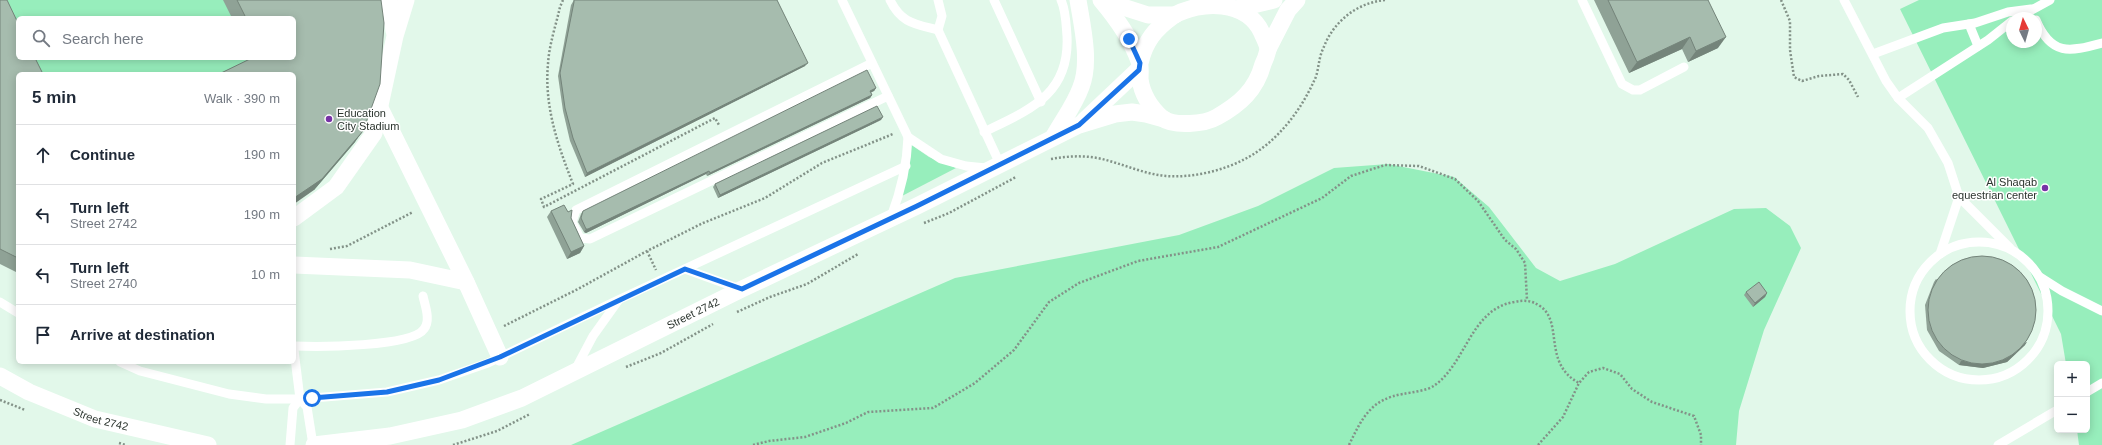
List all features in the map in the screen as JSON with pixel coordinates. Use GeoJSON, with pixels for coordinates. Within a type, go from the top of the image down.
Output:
{"type":"FeatureCollection","features":[{"type":"Feature","properties":{"kind":"street"},"geometry":{"type":"LineString","coordinates":[[389,0],[395,36]]}},
{"type":"Feature","properties":{"kind":"street"},"geometry":{"type":"LineString","coordinates":[[296,217],[336,187],[374,133],[395,36],[406,0]]}},
{"type":"Feature","properties":{"kind":"street"},"geometry":{"type":"LineString","coordinates":[[1054,136],[1082,86],[1084,68],[1084,35],[1078,0]]}},
{"type":"Feature","properties":{"kind":"street"},"geometry":{"type":"LineString","coordinates":[[1102,0],[1134,12],[1148,15],[1208,3],[1230,5],[1274,0]]}},
{"type":"Feature","properties":{"kind":"street"},"geometry":{"type":"LineString","coordinates":[[1102,0],[1124,28],[1139,66],[1141,84],[1145,97],[1153,109],[1164,119],[1191,124],[1216,118],[1237,105],[1250,92],[1261,72],[1268,49],[1288,10],[1297,0]]}},
{"type":"Feature","properties":{"kind":"street"},"geometry":{"type":"LineString","coordinates":[[1230,5],[1249,17],[1260,28],[1268,49]]}},
{"type":"Feature","properties":{"kind":"street"},"geometry":{"type":"LineString","coordinates":[[1139,66],[1149,38],[1158,27],[1181,9]]}},
{"type":"Feature","properties":{"kind":"street","name":"Street 2742"},"geometry":{"type":"LineString","coordinates":[[1079,125],[1139,66]]}},
{"type":"Feature","properties":{"kind":"street"},"geometry":{"type":"LineString","coordinates":[[380,108],[466,282],[500,357]]}},
{"type":"Feature","properties":{"kind":"street","name":"Street 2742"},"geometry":{"type":"LineString","coordinates":[[314,445],[390,436],[462,420],[522,398],[742,289],[890,219],[1054,136],[1079,125],[1116,114],[1132,112],[1164,119]]}},
{"type":"Feature","properties":{"kind":"street"},"geometry":{"type":"LineString","coordinates":[[296,265],[410,270],[466,282]]}},
{"type":"Feature","properties":{"kind":"street","name":"Street 2742"},"geometry":{"type":"LineString","coordinates":[[0,376],[29,392],[95,419],[208,445]]}},
{"type":"Feature","properties":{"kind":"lane"},"geometry":{"type":"LineString","coordinates":[[842,0],[906,134],[906,166],[902,187],[890,219]]}},
{"type":"Feature","properties":{"kind":"lane"},"geometry":{"type":"LineString","coordinates":[[890,0],[896,13],[911,24],[938,30]]}},
{"type":"Feature","properties":{"kind":"lane"},"geometry":{"type":"LineString","coordinates":[[906,134],[941,159],[966,166],[997,166],[984,132],[938,30],[942,16],[938,0]]}},
{"type":"Feature","properties":{"kind":"lane"},"geometry":{"type":"LineString","coordinates":[[994,0],[1041,102]]}},
{"type":"Feature","properties":{"kind":"lane"},"geometry":{"type":"LineString","coordinates":[[984,132],[1041,102],[1054,88],[1064,69],[1067,49],[1065,18],[1061,0]]}},
{"type":"Feature","properties":{"kind":"lane"},"geometry":{"type":"LineString","coordinates":[[1582,0],[1622,84],[1627,88],[1640,90],[1684,67]]}},
{"type":"Feature","properties":{"kind":"lane"},"geometry":{"type":"LineString","coordinates":[[1844,0],[1886,82],[1898,98],[1928,128],[1948,163],[1959,197],[2012,250],[2032,266],[2040,277],[2045,288],[2049,314],[2047,327],[2037,350],[2018,369],[2007,375],[1988,380],[1968,380],[1943,371],[1933,363],[1917,342],[1912,330],[1910,312],[1912,294],[1922,272],[1940,254],[1962,244],[1988,242],[2012,250]]}},
{"type":"Feature","properties":{"kind":"lane"},"geometry":{"type":"LineString","coordinates":[[2026,12],[2050,0]]}},
{"type":"Feature","properties":{"kind":"lane"},"geometry":{"type":"LineString","coordinates":[[1873,54],[1943,28],[1969,24],[2001,14],[2031,9]]}},
{"type":"Feature","properties":{"kind":"lane"},"geometry":{"type":"LineString","coordinates":[[1969,24],[1978,46]]}},
{"type":"Feature","properties":{"kind":"lane"},"geometry":{"type":"LineString","coordinates":[[1898,98],[1978,46],[2006,25]]}},
{"type":"Feature","properties":{"kind":"lane"},"geometry":{"type":"LineString","coordinates":[[2042,35],[2054,46],[2067,49],[2084,48],[2102,43]]}},
{"type":"Feature","properties":{"kind":"lane"},"geometry":{"type":"LineString","coordinates":[[872,63],[576,210],[572,222],[580,238],[590,238],[888,96]]}},
{"type":"Feature","properties":{"kind":"lane"},"geometry":{"type":"LineString","coordinates":[[124,364],[140,371],[229,394],[266,399],[340,397],[394,390],[439,380],[500,357],[618,300],[906,166]]}},
{"type":"Feature","properties":{"kind":"lane"},"geometry":{"type":"LineString","coordinates":[[1940,254],[1959,197]]}},
{"type":"Feature","properties":{"kind":"lane"},"geometry":{"type":"LineString","coordinates":[[685,269],[742,289]]}},
{"type":"Feature","properties":{"kind":"lane"},"geometry":{"type":"LineString","coordinates":[[2040,277],[2062,291],[2102,310]]}},
{"type":"Feature","properties":{"kind":"lane"},"geometry":{"type":"LineString","coordinates":[[296,346],[328,347],[382,342],[416,336],[424,329],[428,318],[423,296]]}},
{"type":"Feature","properties":{"kind":"lane"},"geometry":{"type":"LineString","coordinates":[[574,372],[593,336],[618,300]]}},
{"type":"Feature","properties":{"kind":"lane"},"geometry":{"type":"LineString","coordinates":[[0,302],[16,312]]}},
{"type":"Feature","properties":{"kind":"lane"},"geometry":{"type":"LineString","coordinates":[[296,364],[300,399],[307,407],[314,445]]}},
{"type":"Feature","properties":{"kind":"lane"},"geometry":{"type":"LineString","coordinates":[[2090,390],[2102,383]]}},
{"type":"Feature","properties":{"kind":"lane"},"geometry":{"type":"LineString","coordinates":[[290,445],[293,408],[300,399]]}},
{"type":"Feature","properties":{"kind":"lane"},"geometry":{"type":"LineString","coordinates":[[1998,445],[2054,412]]}},
{"type":"Feature","properties":{"kind":"path"},"geometry":{"type":"LineString","coordinates":[[541,199],[572,184],[556,142],[548,96],[548,64],[560,7],[563,0]]}},
{"type":"Feature","properties":{"kind":"path"},"geometry":{"type":"LineString","coordinates":[[1045,162],[1051,159],[1078,156],[1102,159],[1166,176],[1208,173],[1246,159],[1276,137],[1303,104],[1316,79],[1322,50],[1333,29],[1349,13],[1372,1],[1385,0]]}},
{"type":"Feature","properties":{"kind":"path"},"geometry":{"type":"LineString","coordinates":[[1781,0],[1790,21],[1790,50],[1794,77],[1802,81],[1819,76],[1843,74],[1849,80],[1858,97]]}},
{"type":"Feature","properties":{"kind":"path"},"geometry":{"type":"LineString","coordinates":[[489,334],[578,289],[647,250],[703,223],[765,198],[822,163],[864,144],[906,134]]}},
{"type":"Feature","properties":{"kind":"path"},"geometry":{"type":"LineString","coordinates":[[753,445],[769,441],[805,437],[846,423],[868,412],[934,408],[975,383],[1014,350],[1049,302],[1079,283],[1138,261],[1218,247],[1322,198],[1351,176],[1385,165],[1419,166],[1455,179],[1478,201],[1505,240],[1516,249],[1525,263],[1527,300]]}},
{"type":"Feature","properties":{"kind":"path"},"geometry":{"type":"LineString","coordinates":[[919,225],[949,213],[1020,175]]}},
{"type":"Feature","properties":{"kind":"path"},"geometry":{"type":"LineString","coordinates":[[326,250],[347,246],[428,205]]}},
{"type":"Feature","properties":{"kind":"path"},"geometry":{"type":"LineString","coordinates":[[647,250],[662,280]]}},
{"type":"Feature","properties":{"kind":"path"},"geometry":{"type":"LineString","coordinates":[[734,313],[770,297],[807,284],[865,250]]}},
{"type":"Feature","properties":{"kind":"path"},"geometry":{"type":"LineString","coordinates":[[1349,445],[1357,428],[1373,405],[1396,395],[1415,392],[1434,385],[1454,364],[1470,337],[1488,314],[1505,303],[1527,300],[1541,306],[1550,319],[1557,361],[1571,378],[1579,383]]}},
{"type":"Feature","properties":{"kind":"path"},"geometry":{"type":"LineString","coordinates":[[621,369],[661,353],[714,323]]}},
{"type":"Feature","properties":{"kind":"path"},"geometry":{"type":"LineString","coordinates":[[1538,445],[1563,417],[1579,383],[1589,372],[1603,368],[1620,374],[1632,389],[1652,402],[1694,416],[1701,435],[1701,445]]}},
{"type":"Feature","properties":{"kind":"path"},"geometry":{"type":"LineString","coordinates":[[453,445],[497,431],[531,414]]}},
{"type":"Feature","properties":{"kind":"green space","name":"Education City Stadium"},"geometry":{"type":"Polygon","coordinates":[[[0,0],[371,0],[372,95],[355,142],[314,190],[296,86],[296,72],[18,72],[0,0]]]}},
{"type":"Feature","properties":{"kind":"green space","name":"Al Shaqab equestrian center"},"geometry":{"type":"Polygon","coordinates":[[[1919,0],[2102,0],[2102,445],[2079,445],[2077,433],[2090,433],[2090,361],[2066,361],[2061,334],[1900,9],[1919,0]]]}},
{"type":"Feature","properties":{"kind":"green space"},"geometry":{"type":"Polygon","coordinates":[[[910,144],[929,157],[956,168],[902,196],[910,144]]]}},
{"type":"Feature","properties":{"kind":"green space"},"geometry":{"type":"Polygon","coordinates":[[[1388,164],[1454,177],[1489,207],[1536,268],[1560,281],[1615,264],[1734,209],[1766,208],[1790,226],[1801,248],[1764,330],[1739,411],[1736,445],[571,445],[955,278],[1179,235],[1258,206],[1334,168],[1388,164]]]}},
{"type":"Feature","properties":{"kind":"building"},"geometry":{"type":"Polygon","coordinates":[[[0,0],[7,0],[16,19],[16,60],[36,60],[42,72],[16,72],[16,257],[0,249],[0,0]]]}},
{"type":"Feature","properties":{"kind":"building"},"geometry":{"type":"Polygon","coordinates":[[[237,0],[381,0],[384,23],[380,84],[363,131],[322,179],[296,197],[296,72],[223,72],[248,60],[296,60],[296,16],[245,16],[237,0]]]}},
{"type":"Feature","properties":{"kind":"building"},"geometry":{"type":"Polygon","coordinates":[[[574,0],[777,0],[808,63],[587,173],[573,138],[565,108],[560,73],[574,0]]]}},
{"type":"Feature","properties":{"kind":"building"},"geometry":{"type":"Polygon","coordinates":[[[1608,0],[1708,0],[1726,37],[1696,51],[1690,37],[1637,62],[1608,0]]]}},
{"type":"Feature","properties":{"kind":"building"},"geometry":{"type":"Polygon","coordinates":[[[867,70],[876,88],[870,91],[872,95],[710,173],[709,171],[586,229],[581,218],[583,211],[867,70]]]}},
{"type":"Feature","properties":{"kind":"building"},"geometry":{"type":"Polygon","coordinates":[[[877,106],[883,117],[720,195],[715,184],[877,106]]]}},
{"type":"Feature","properties":{"kind":"building"},"geometry":{"type":"Polygon","coordinates":[[[564,205],[568,212],[572,210],[571,218],[584,246],[571,252],[551,211],[564,205]]]}},
{"type":"Feature","properties":{"kind":"building"},"geometry":{"type":"Polygon","coordinates":[[[1982,256],[2003,260],[2020,272],[2032,289],[2036,310],[2032,331],[2020,348],[2003,360],[1982,364],[1961,360],[1944,348],[1932,331],[1928,310],[1932,289],[1944,272],[1961,260],[1982,256]]]}},
{"type":"Feature","properties":{"kind":"building"},"geometry":{"type":"Polygon","coordinates":[[[1759,282],[1767,293],[1755,303],[1746,292],[1759,282]]]}},
{"type":"Feature","properties":{"kind":"place","name":"Education City Stadium"},"geometry":{"type":"Point","coordinates":[329,119]}},
{"type":"Feature","properties":{"kind":"place","name":"Al Shaqab equestrian center"},"geometry":{"type":"Point","coordinates":[2045,188]}},
{"type":"Feature","properties":{"kind":"route"},"geometry":{"type":"LineString","coordinates":[[312,398],[340,397],[387,392],[439,380],[488,363],[685,269],[715,281],[742,289],[917,206],[1054,136],[1079,125],[1139,70],[1140,63],[1129,39]]}}]}
